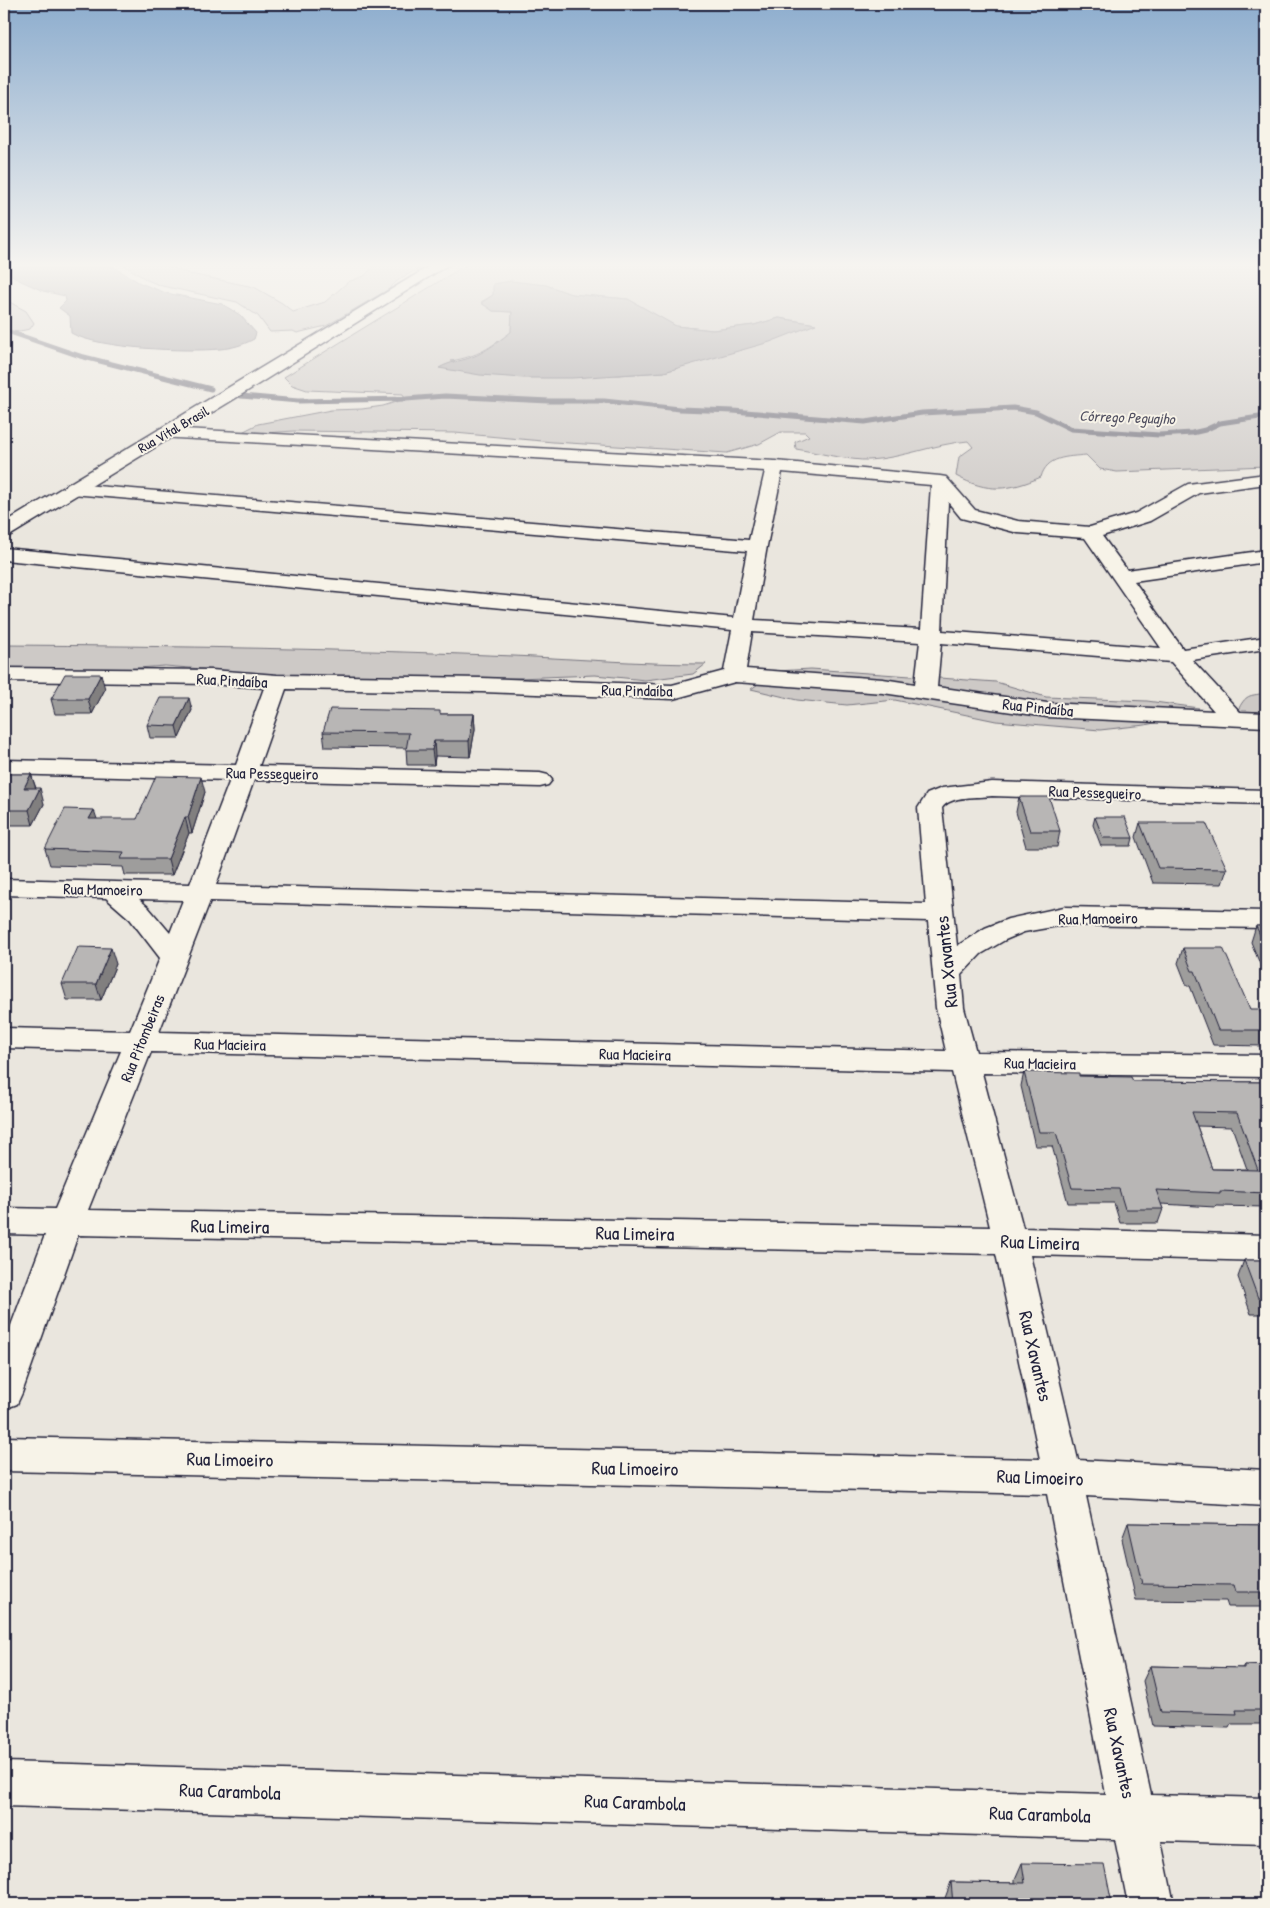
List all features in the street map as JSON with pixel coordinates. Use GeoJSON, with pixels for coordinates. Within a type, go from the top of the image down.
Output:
{"type":"FeatureCollection","features":[{"type":"Feature","properties":{"kind":"street","name":"Rua Vital Brasil"},"geometry":{"type":"LineString","coordinates":[[4,531],[300,352]]}},
{"type":"Feature","properties":{"kind":"street"},"geometry":{"type":"LineString","coordinates":[[165,433],[775,466],[940,480],[968,514],[1018,527],[1091,533],[1143,516],[1194,488],[1266,479]]}},
{"type":"Feature","properties":{"kind":"street"},"geometry":{"type":"LineString","coordinates":[[734,675],[741,625],[775,466]]}},
{"type":"Feature","properties":{"kind":"street"},"geometry":{"type":"LineString","coordinates":[[925,693],[931,636],[940,480]]}},
{"type":"Feature","properties":{"kind":"street"},"geometry":{"type":"LineString","coordinates":[[72,489],[757,546]]}},
{"type":"Feature","properties":{"kind":"street"},"geometry":{"type":"LineString","coordinates":[[1091,533],[1177,656],[1232,717]]}},
{"type":"Feature","properties":{"kind":"street"},"geometry":{"type":"LineString","coordinates":[[4,554],[741,625],[931,636],[1177,656],[1266,643]]}},
{"type":"Feature","properties":{"kind":"street"},"geometry":{"type":"LineString","coordinates":[[1120,577],[1266,556]]}},
{"type":"Feature","properties":{"kind":"street","name":"Rua Pindaíba"},"geometry":{"type":"LineString","coordinates":[[4,674],[211,677],[277,682],[482,685],[673,692],[734,675],[883,686],[1047,710],[1266,720]]}},
{"type":"Feature","properties":{"kind":"street","name":"Rua Pitombeiras"},"geometry":{"type":"LineString","coordinates":[[4,1393],[66,1223],[202,891],[277,682]]}},
{"type":"Feature","properties":{"kind":"street","name":"Rua Pessegueiro"},"geometry":{"type":"LineString","coordinates":[[4,767],[540,780]]}},
{"type":"Feature","properties":{"kind":"street","name":"Rua Pessegueiro"},"geometry":{"type":"LineString","coordinates":[[930,808],[936,798],[950,793],[992,789],[1266,797]]}},
{"type":"Feature","properties":{"kind":"street","name":"Rua Xavantes"},"geometry":{"type":"LineString","coordinates":[[930,808],[950,1008],[1010,1240],[1064,1477],[1151,1904]]}},
{"type":"Feature","properties":{"kind":"street","name":"Rua Mamoeiro"},"geometry":{"type":"LineString","coordinates":[[4,887],[940,913]]}},
{"type":"Feature","properties":{"kind":"street"},"geometry":{"type":"LineString","coordinates":[[112,889],[140,913],[175,958]]}},
{"type":"Feature","properties":{"kind":"street","name":"Rua Mamoeiro"},"geometry":{"type":"LineString","coordinates":[[947,972],[971,948],[995,934],[1018,925],[1064,916],[1266,919]]}},
{"type":"Feature","properties":{"kind":"street","name":"Rua Macieira"},"geometry":{"type":"LineString","coordinates":[[4,1038],[963,1062],[1266,1066]]}},
{"type":"Feature","properties":{"kind":"street","name":"Rua Limeira"},"geometry":{"type":"LineString","coordinates":[[4,1221],[1010,1240],[1266,1248]]}},
{"type":"Feature","properties":{"kind":"street","name":"Rua Limoeiro"},"geometry":{"type":"LineString","coordinates":[[4,1454],[1064,1477],[1266,1488]]}},
{"type":"Feature","properties":{"kind":"street","name":"Rua Carambola"},"geometry":{"type":"LineString","coordinates":[[4,1784],[1266,1821]]}},
{"type":"Feature","properties":{"kind":"shaded area"},"geometry":{"type":"Polygon","coordinates":[[[325,352],[481,352],[451,361],[618,375],[664,372],[727,352],[1266,352],[1266,466],[1117,472],[1100,469],[1086,455],[1072,456],[1053,461],[1044,470],[1041,477],[1019,485],[999,488],[978,485],[956,476],[959,457],[973,447],[968,441],[894,457],[861,460],[796,449],[795,442],[809,436],[805,432],[781,432],[759,444],[727,453],[553,442],[455,433],[294,431],[236,435],[258,424],[331,410],[383,406],[405,399],[403,394],[307,390],[292,385],[284,377],[325,352]]]}},
{"type":"Feature","properties":{"kind":"shaded area"},"geometry":{"type":"Polygon","coordinates":[[[482,352],[735,352],[664,372],[572,378],[524,378],[480,375],[439,368],[482,352]]]}},
{"type":"Feature","properties":{"kind":"shaded area"},"geometry":{"type":"Polygon","coordinates":[[[4,645],[323,650],[706,664],[693,674],[645,680],[595,675],[492,679],[287,676],[165,666],[111,670],[4,670],[4,645]]]}},
{"type":"Feature","properties":{"kind":"shaded area"},"geometry":{"type":"Polygon","coordinates":[[[811,669],[996,682],[1046,697],[1147,701],[1199,708],[1188,716],[1145,725],[1100,730],[996,721],[895,700],[847,705],[797,700],[751,689],[777,671],[811,669]]]}},
{"type":"Feature","properties":{"kind":"shaded area"},"geometry":{"type":"Polygon","coordinates":[[[1266,693],[1266,719],[1243,716],[1239,708],[1247,697],[1266,693]]]}},
{"type":"Feature","properties":{"kind":"building"},"geometry":{"type":"Polygon","coordinates":[[[65,674],[101,674],[88,699],[51,699],[65,674]]]}},
{"type":"Feature","properties":{"kind":"building"},"geometry":{"type":"Polygon","coordinates":[[[160,698],[189,698],[176,726],[147,725],[160,698]]]}},
{"type":"Feature","properties":{"kind":"building"},"geometry":{"type":"Polygon","coordinates":[[[330,709],[440,711],[440,714],[474,714],[469,741],[434,741],[432,750],[406,750],[409,733],[323,732],[330,709]]]}},
{"type":"Feature","properties":{"kind":"building"},"geometry":{"type":"Polygon","coordinates":[[[4,774],[31,774],[24,788],[40,788],[29,810],[4,810],[4,774]]]}},
{"type":"Feature","properties":{"kind":"building"},"geometry":{"type":"Polygon","coordinates":[[[156,776],[201,777],[188,817],[185,817],[168,859],[121,859],[124,852],[45,849],[65,809],[94,810],[89,819],[137,819],[156,776]]]}},
{"type":"Feature","properties":{"kind":"building"},"geometry":{"type":"Polygon","coordinates":[[[1019,797],[1049,797],[1060,831],[1030,831],[1019,797]]]}},
{"type":"Feature","properties":{"kind":"building"},"geometry":{"type":"Polygon","coordinates":[[[1095,817],[1125,817],[1133,838],[1103,838],[1095,817]]]}},
{"type":"Feature","properties":{"kind":"building"},"geometry":{"type":"Polygon","coordinates":[[[1140,823],[1206,823],[1227,869],[1158,868],[1140,823]]]}},
{"type":"Feature","properties":{"kind":"building"},"geometry":{"type":"Polygon","coordinates":[[[1256,926],[1266,926],[1266,948],[1256,926]]]}},
{"type":"Feature","properties":{"kind":"building"},"geometry":{"type":"Polygon","coordinates":[[[78,947],[111,948],[96,984],[62,984],[78,947]]]}},
{"type":"Feature","properties":{"kind":"building"},"geometry":{"type":"Polygon","coordinates":[[[1183,948],[1223,948],[1250,1009],[1259,1009],[1266,1030],[1218,1030],[1195,971],[1192,971],[1183,948]]]}},
{"type":"Feature","properties":{"kind":"building"},"geometry":{"type":"Polygon","coordinates":[[[1024,1072],[1079,1073],[1079,1076],[1131,1077],[1133,1081],[1266,1082],[1266,1193],[1156,1190],[1163,1209],[1125,1209],[1119,1189],[1072,1188],[1056,1132],[1039,1132],[1024,1072]],[[1192,1112],[1212,1169],[1258,1170],[1237,1113],[1192,1112]]]}},
{"type":"Feature","properties":{"kind":"building"},"geometry":{"type":"Polygon","coordinates":[[[1244,1260],[1266,1260],[1266,1298],[1258,1298],[1244,1260]]]}},
{"type":"Feature","properties":{"kind":"building"},"geometry":{"type":"Polygon","coordinates":[[[1128,1523],[1266,1525],[1266,1592],[1236,1592],[1234,1585],[1142,1584],[1128,1523]]]}},
{"type":"Feature","properties":{"kind":"building"},"geometry":{"type":"Polygon","coordinates":[[[1244,1665],[1266,1666],[1266,1710],[1236,1710],[1237,1714],[1161,1712],[1150,1666],[1244,1668],[1244,1665]]]}},
{"type":"Feature","properties":{"kind":"building"},"geometry":{"type":"Polygon","coordinates":[[[1022,1863],[1104,1864],[1112,1904],[953,1904],[951,1882],[1025,1883],[1022,1863]]]}},
{"type":"Feature","properties":{"kind":"waterway","name":"Córrego Peguajho"},"geometry":{"type":"LineString","coordinates":[[68,352],[211,389]]}},
{"type":"Feature","properties":{"kind":"waterway","name":"Córrego Peguajho"},"geometry":{"type":"LineString","coordinates":[[241,396],[298,401],[406,399],[445,396],[549,401],[604,401],[680,409],[733,411],[865,422],[922,413],[1013,408],[1036,412],[1071,429],[1159,435],[1192,433],[1205,430],[1220,423],[1266,416]]}}]}
